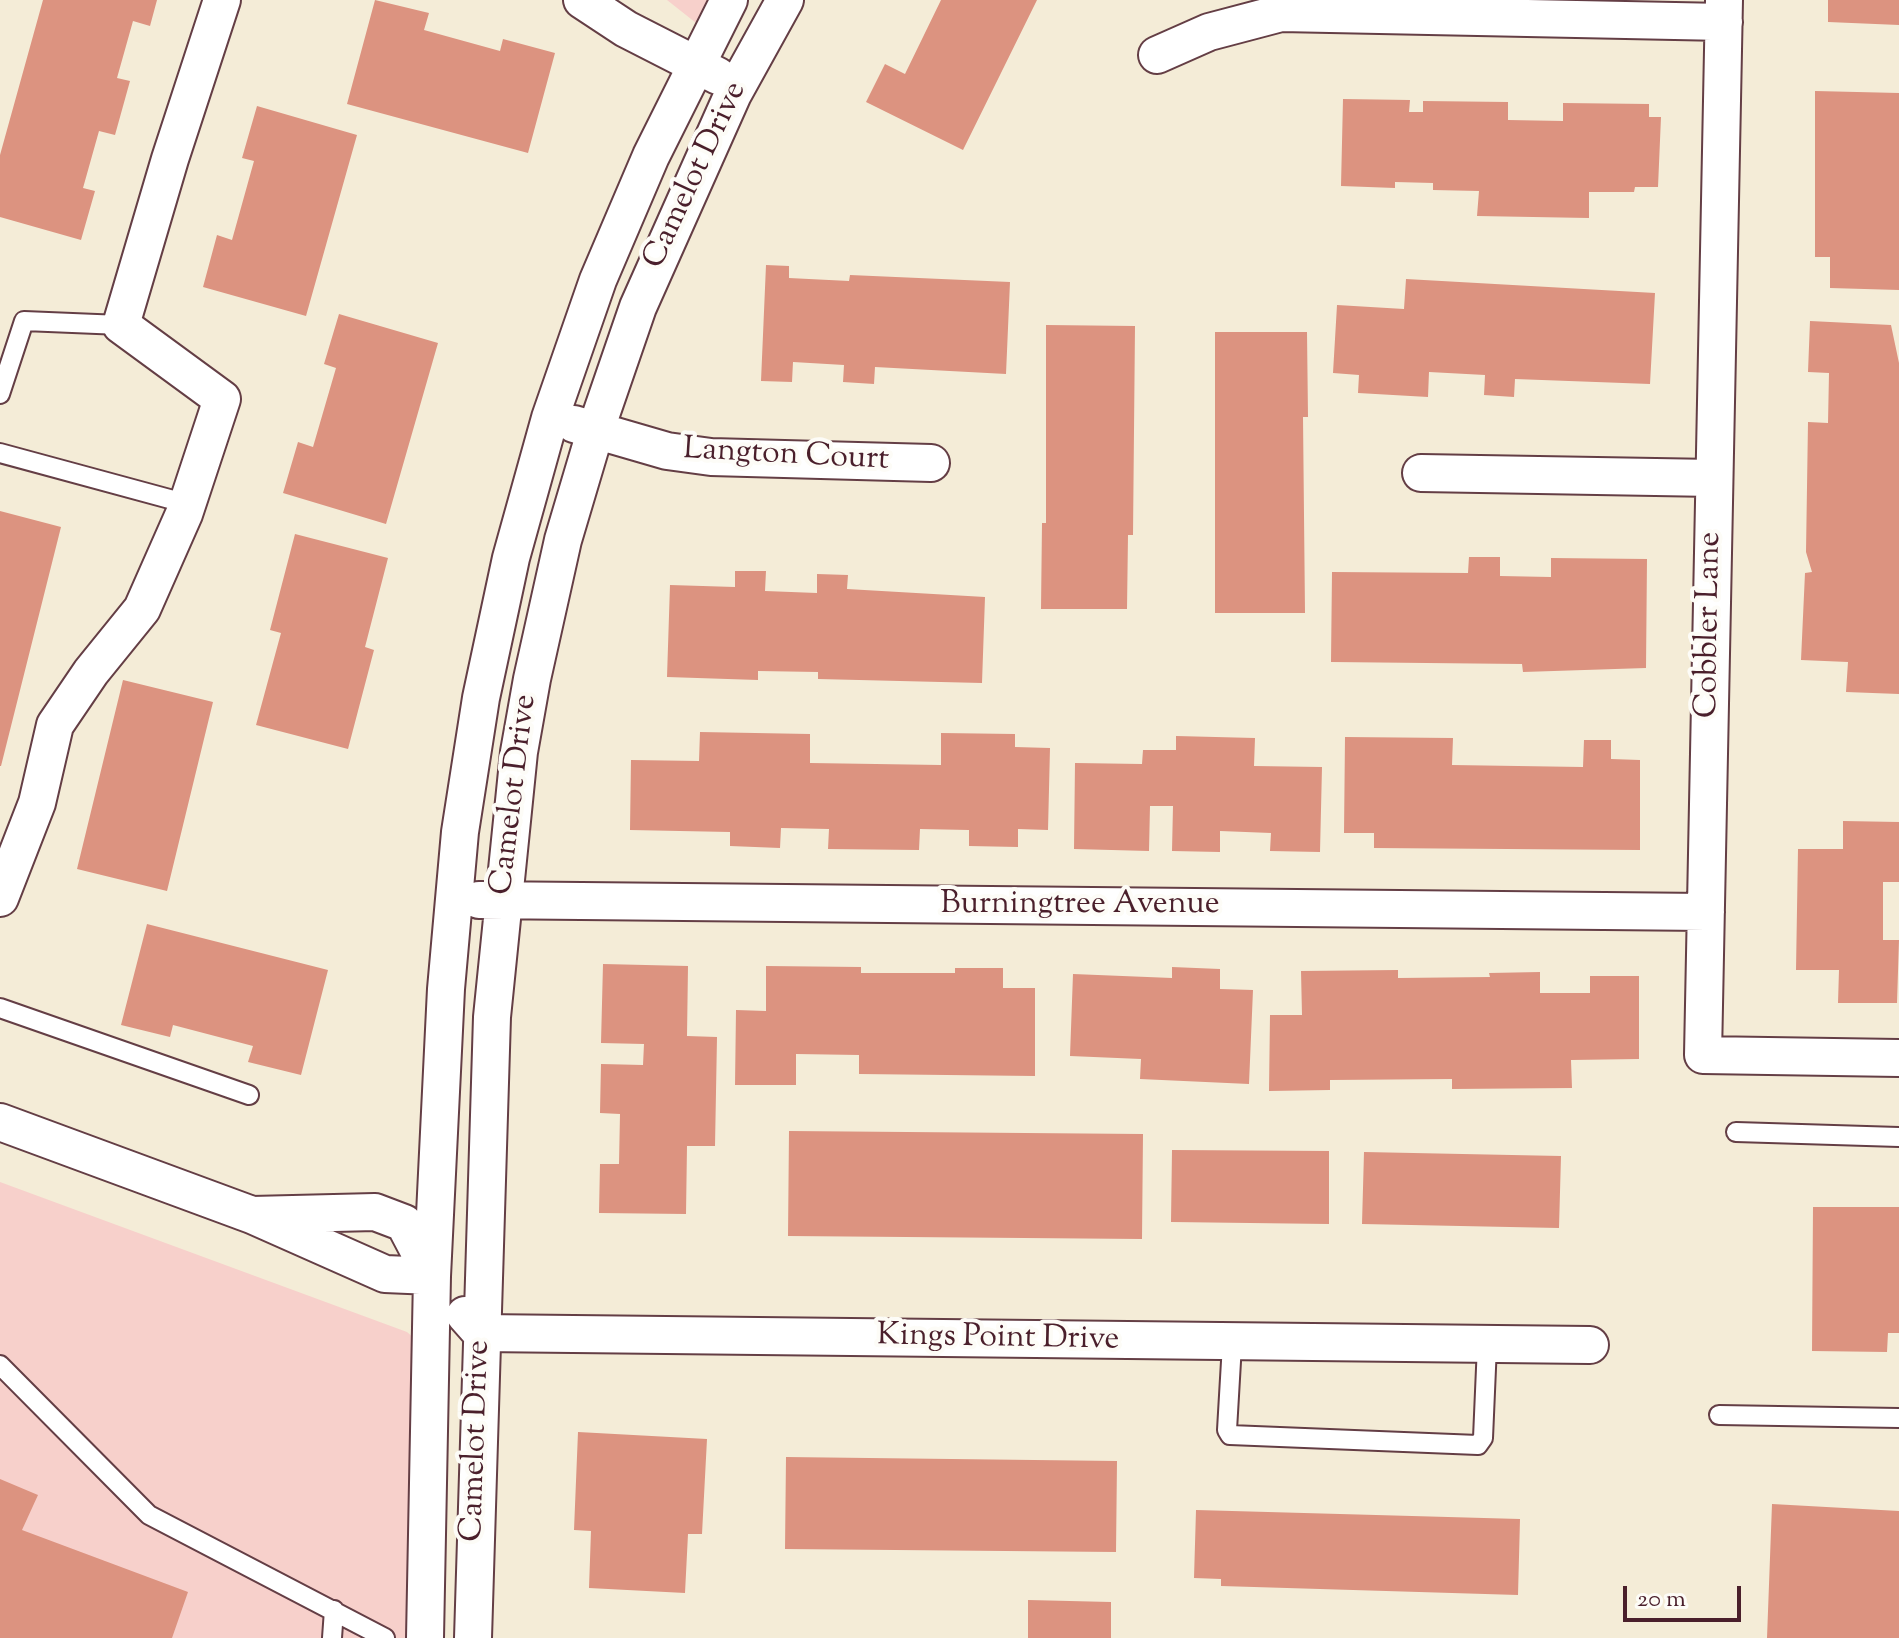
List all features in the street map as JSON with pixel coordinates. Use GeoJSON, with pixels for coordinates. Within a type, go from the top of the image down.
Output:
{"type":"FeatureCollection","features":[{"type":"Feature","properties":{"kind":"street"},"geometry":{"type":"LineString","coordinates":[[0,898],[9,850],[37,803],[55,725],[91,672],[142,609],[188,504],[222,399],[121,325],[222,0]]}},
{"type":"Feature","properties":{"kind":"street"},"geometry":{"type":"LineString","coordinates":[[582,0],[626,29],[737,86]]}},
{"type":"Feature","properties":{"kind":"street","name":"Camelot Drive"},"geometry":{"type":"LineString","coordinates":[[425,1638],[432,1276],[446,989],[460,832],[481,698],[511,558],[550,418],[598,280],[696,64],[729,0]]}},
{"type":"Feature","properties":{"kind":"street","name":"Camelot Drive"},"geometry":{"type":"LineString","coordinates":[[473,1638],[492,1017],[502,902],[532,679],[563,540],[596,429],[667,235],[737,86],[785,0]]}},
{"type":"Feature","properties":{"kind":"street"},"geometry":{"type":"LineString","coordinates":[[1157,55],[1209,32],[1281,13],[1724,11]]}},
{"type":"Feature","properties":{"kind":"street","name":"Cobbler Lane"},"geometry":{"type":"LineString","coordinates":[[1724,11],[1703,1055],[1899,1058]]}},
{"type":"Feature","properties":{"kind":"street","name":"Langton Court"},"geometry":{"type":"LineString","coordinates":[[550,418],[667,451],[711,457],[931,463]]}},
{"type":"Feature","properties":{"kind":"street"},"geometry":{"type":"LineString","coordinates":[[1421,473],[1714,478]]}},
{"type":"Feature","properties":{"kind":"street","name":"Burningtree Avenue"},"geometry":{"type":"LineString","coordinates":[[454,897],[502,902],[1706,912]]}},
{"type":"Feature","properties":{"kind":"street"},"geometry":{"type":"LineString","coordinates":[[0,1122],[252,1215],[385,1274],[432,1276]]}},
{"type":"Feature","properties":{"kind":"street"},"geometry":{"type":"LineString","coordinates":[[252,1215],[375,1212],[404,1223],[432,1276],[481,1333]]}},
{"type":"Feature","properties":{"kind":"street","name":"Kings Point Drive"},"geometry":{"type":"LineString","coordinates":[[481,1333],[1232,1344],[1590,1345]]}},
{"type":"Feature","properties":{"kind":"lane"},"geometry":{"type":"LineString","coordinates":[[0,394],[24,321],[121,325]]}},
{"type":"Feature","properties":{"kind":"lane"},"geometry":{"type":"LineString","coordinates":[[0,453],[188,504]]}},
{"type":"Feature","properties":{"kind":"lane"},"geometry":{"type":"LineString","coordinates":[[0,1008],[249,1095]]}},
{"type":"Feature","properties":{"kind":"lane"},"geometry":{"type":"LineString","coordinates":[[1736,1132],[1899,1137]]}},
{"type":"Feature","properties":{"kind":"lane"},"geometry":{"type":"LineString","coordinates":[[1232,1344],[1227,1430],[1230,1435],[1478,1445],[1483,1438],[1487,1345]]}},
{"type":"Feature","properties":{"kind":"lane"},"geometry":{"type":"LineString","coordinates":[[0,1365],[149,1515],[385,1638]]}},
{"type":"Feature","properties":{"kind":"lane"},"geometry":{"type":"LineString","coordinates":[[1719,1415],[1899,1418]]}},
{"type":"Feature","properties":{"kind":"lane"},"geometry":{"type":"LineString","coordinates":[[332,1638],[334,1610]]}},
{"type":"Feature","properties":{"kind":"shaded area"},"geometry":{"type":"Polygon","coordinates":[[[667,0],[732,0],[710,34],[667,0]]]}},
{"type":"Feature","properties":{"kind":"shaded area"},"geometry":{"type":"Polygon","coordinates":[[[0,1182],[407,1332],[440,1361],[434,1638],[0,1638],[0,1182]]]}},
{"type":"Feature","properties":{"kind":"building"},"geometry":{"type":"Polygon","coordinates":[[[43,0],[157,0],[150,26],[133,21],[117,78],[130,81],[115,135],[99,131],[83,188],[95,191],[81,240],[0,217],[0,155],[43,0]]]}},
{"type":"Feature","properties":{"kind":"building"},"geometry":{"type":"Polygon","coordinates":[[[375,0],[429,13],[424,30],[500,51],[503,39],[555,53],[528,153],[347,104],[375,0]]]}},
{"type":"Feature","properties":{"kind":"building"},"geometry":{"type":"Polygon","coordinates":[[[941,0],[1037,0],[963,150],[866,102],[885,64],[905,74],[941,0]]]}},
{"type":"Feature","properties":{"kind":"building"},"geometry":{"type":"Polygon","coordinates":[[[1828,0],[1899,0],[1899,25],[1828,22],[1828,0]]]}},
{"type":"Feature","properties":{"kind":"building"},"geometry":{"type":"Polygon","coordinates":[[[1815,91],[1899,93],[1899,290],[1830,288],[1830,257],[1815,257],[1815,91]]]}},
{"type":"Feature","properties":{"kind":"building"},"geometry":{"type":"Polygon","coordinates":[[[1343,99],[1410,100],[1409,112],[1423,112],[1423,101],[1508,102],[1508,120],[1563,121],[1563,103],[1649,104],[1649,117],[1661,117],[1658,187],[1635,187],[1634,192],[1589,192],[1589,218],[1477,216],[1479,191],[1433,190],[1433,183],[1395,182],[1395,188],[1341,186],[1343,99]]]}},
{"type":"Feature","properties":{"kind":"building"},"geometry":{"type":"Polygon","coordinates":[[[257,106],[357,135],[306,316],[203,287],[217,235],[232,240],[254,161],[242,158],[257,106]]]}},
{"type":"Feature","properties":{"kind":"building"},"geometry":{"type":"Polygon","coordinates":[[[766,265],[789,266],[789,278],[849,281],[850,275],[1010,282],[1006,374],[875,367],[874,384],[843,382],[844,365],[793,362],[792,382],[761,381],[766,265]]]}},
{"type":"Feature","properties":{"kind":"building"},"geometry":{"type":"Polygon","coordinates":[[[1406,279],[1655,293],[1650,384],[1515,379],[1514,397],[1484,395],[1485,375],[1429,372],[1428,397],[1358,393],[1359,375],[1333,373],[1337,305],[1404,309],[1406,279]]]}},
{"type":"Feature","properties":{"kind":"building"},"geometry":{"type":"Polygon","coordinates":[[[339,314],[438,343],[386,524],[283,493],[298,442],[313,447],[336,368],[324,364],[339,314]]]}},
{"type":"Feature","properties":{"kind":"building"},"geometry":{"type":"Polygon","coordinates":[[[1810,321],[1891,325],[1899,363],[1899,694],[1846,692],[1848,662],[1801,660],[1805,573],[1812,572],[1806,552],[1808,422],[1828,423],[1829,373],[1808,372],[1810,321]]]}},
{"type":"Feature","properties":{"kind":"building"},"geometry":{"type":"Polygon","coordinates":[[[1046,325],[1135,326],[1133,535],[1128,535],[1127,609],[1041,609],[1042,523],[1046,523],[1046,325]]]}},
{"type":"Feature","properties":{"kind":"building"},"geometry":{"type":"Polygon","coordinates":[[[1215,332],[1307,332],[1308,417],[1303,417],[1305,613],[1215,613],[1215,332]]]}},
{"type":"Feature","properties":{"kind":"building"},"geometry":{"type":"Polygon","coordinates":[[[0,511],[61,527],[1,766],[0,766],[0,511]]]}},
{"type":"Feature","properties":{"kind":"building"},"geometry":{"type":"Polygon","coordinates":[[[295,534],[388,558],[365,647],[374,650],[348,749],[256,725],[281,633],[270,630],[295,534]]]}},
{"type":"Feature","properties":{"kind":"building"},"geometry":{"type":"Polygon","coordinates":[[[1469,557],[1500,557],[1500,576],[1551,577],[1551,558],[1647,559],[1646,668],[1523,672],[1522,664],[1331,662],[1332,572],[1468,573],[1469,557]]]}},
{"type":"Feature","properties":{"kind":"building"},"geometry":{"type":"Polygon","coordinates":[[[735,571],[766,571],[765,591],[817,593],[817,574],[848,575],[847,589],[985,597],[982,683],[818,679],[818,672],[758,671],[758,680],[667,677],[670,585],[735,587],[735,571]]]}},
{"type":"Feature","properties":{"kind":"building"},"geometry":{"type":"Polygon","coordinates":[[[123,680],[213,702],[167,891],[77,869],[123,680]]]}},
{"type":"Feature","properties":{"kind":"building"},"geometry":{"type":"Polygon","coordinates":[[[700,732],[810,734],[810,763],[941,765],[941,733],[1015,734],[1015,747],[1050,748],[1048,830],[1018,829],[1018,847],[969,846],[969,830],[920,829],[919,850],[828,849],[829,829],[781,828],[780,848],[730,846],[730,832],[630,830],[631,760],[699,761],[700,732]]]}},
{"type":"Feature","properties":{"kind":"building"},"geometry":{"type":"Polygon","coordinates":[[[1176,736],[1255,738],[1254,766],[1322,767],[1320,852],[1270,851],[1271,833],[1220,831],[1220,852],[1172,851],[1173,806],[1150,806],[1149,851],[1074,849],[1075,763],[1142,764],[1143,750],[1176,750],[1176,736]]]}},
{"type":"Feature","properties":{"kind":"building"},"geometry":{"type":"Polygon","coordinates":[[[1345,737],[1453,738],[1452,765],[1583,767],[1584,740],[1611,740],[1611,759],[1640,760],[1640,850],[1374,848],[1374,833],[1344,833],[1345,737]]]}},
{"type":"Feature","properties":{"kind":"building"},"geometry":{"type":"Polygon","coordinates":[[[1843,821],[1899,822],[1899,882],[1883,882],[1883,940],[1899,940],[1897,1003],[1838,1003],[1839,970],[1796,970],[1798,849],[1843,849],[1843,821]]]}},
{"type":"Feature","properties":{"kind":"building"},"geometry":{"type":"Polygon","coordinates":[[[147,924],[328,970],[301,1075],[248,1062],[253,1046],[173,1025],[170,1037],[121,1025],[147,924]]]}},
{"type":"Feature","properties":{"kind":"building"},"geometry":{"type":"Polygon","coordinates":[[[603,964],[688,966],[687,1036],[717,1037],[715,1146],[687,1146],[686,1214],[599,1213],[600,1164],[619,1164],[620,1114],[600,1113],[601,1064],[643,1065],[644,1044],[601,1043],[603,964]]]}},
{"type":"Feature","properties":{"kind":"building"},"geometry":{"type":"Polygon","coordinates":[[[766,966],[861,967],[861,973],[955,973],[955,968],[1003,968],[1003,988],[1035,988],[1035,1076],[859,1074],[859,1055],[796,1054],[796,1085],[735,1085],[736,1010],[766,1011],[766,966]]]}},
{"type":"Feature","properties":{"kind":"building"},"geometry":{"type":"Polygon","coordinates":[[[1172,967],[1220,969],[1220,989],[1253,990],[1249,1084],[1140,1079],[1141,1059],[1070,1056],[1073,974],[1172,978],[1172,967]]]}},
{"type":"Feature","properties":{"kind":"building"},"geometry":{"type":"Polygon","coordinates":[[[1398,970],[1398,978],[1490,977],[1489,973],[1540,972],[1540,993],[1590,993],[1590,976],[1639,976],[1639,1059],[1571,1060],[1572,1088],[1452,1089],[1452,1079],[1330,1080],[1330,1090],[1269,1091],[1270,1015],[1302,1015],[1301,971],[1398,970]]]}},
{"type":"Feature","properties":{"kind":"building"},"geometry":{"type":"Polygon","coordinates":[[[789,1131],[1143,1134],[1142,1239],[788,1236],[789,1131]]]}},
{"type":"Feature","properties":{"kind":"building"},"geometry":{"type":"Polygon","coordinates":[[[1172,1150],[1329,1151],[1329,1224],[1171,1222],[1172,1150]]]}},
{"type":"Feature","properties":{"kind":"building"},"geometry":{"type":"Polygon","coordinates":[[[1364,1152],[1561,1156],[1559,1228],[1362,1224],[1364,1152]]]}},
{"type":"Feature","properties":{"kind":"building"},"geometry":{"type":"Polygon","coordinates":[[[1813,1207],[1899,1207],[1899,1333],[1888,1333],[1887,1352],[1812,1351],[1813,1207]]]}},
{"type":"Feature","properties":{"kind":"building"},"geometry":{"type":"Polygon","coordinates":[[[578,1432],[707,1439],[702,1534],[688,1534],[685,1593],[589,1588],[591,1531],[574,1530],[578,1432]]]}},
{"type":"Feature","properties":{"kind":"building"},"geometry":{"type":"Polygon","coordinates":[[[786,1457],[1117,1461],[1116,1552],[785,1549],[786,1457]]]}},
{"type":"Feature","properties":{"kind":"building"},"geometry":{"type":"Polygon","coordinates":[[[0,1479],[38,1495],[22,1530],[188,1592],[172,1638],[0,1638],[0,1479]]]}},
{"type":"Feature","properties":{"kind":"building"},"geometry":{"type":"Polygon","coordinates":[[[1772,1504],[1899,1511],[1899,1638],[1767,1638],[1772,1504]]]}},
{"type":"Feature","properties":{"kind":"building"},"geometry":{"type":"Polygon","coordinates":[[[1196,1510],[1520,1519],[1518,1595],[1221,1586],[1221,1579],[1194,1578],[1196,1510]]]}},
{"type":"Feature","properties":{"kind":"building"},"geometry":{"type":"Polygon","coordinates":[[[1028,1600],[1111,1602],[1111,1638],[1028,1638],[1028,1600]]]}}]}
